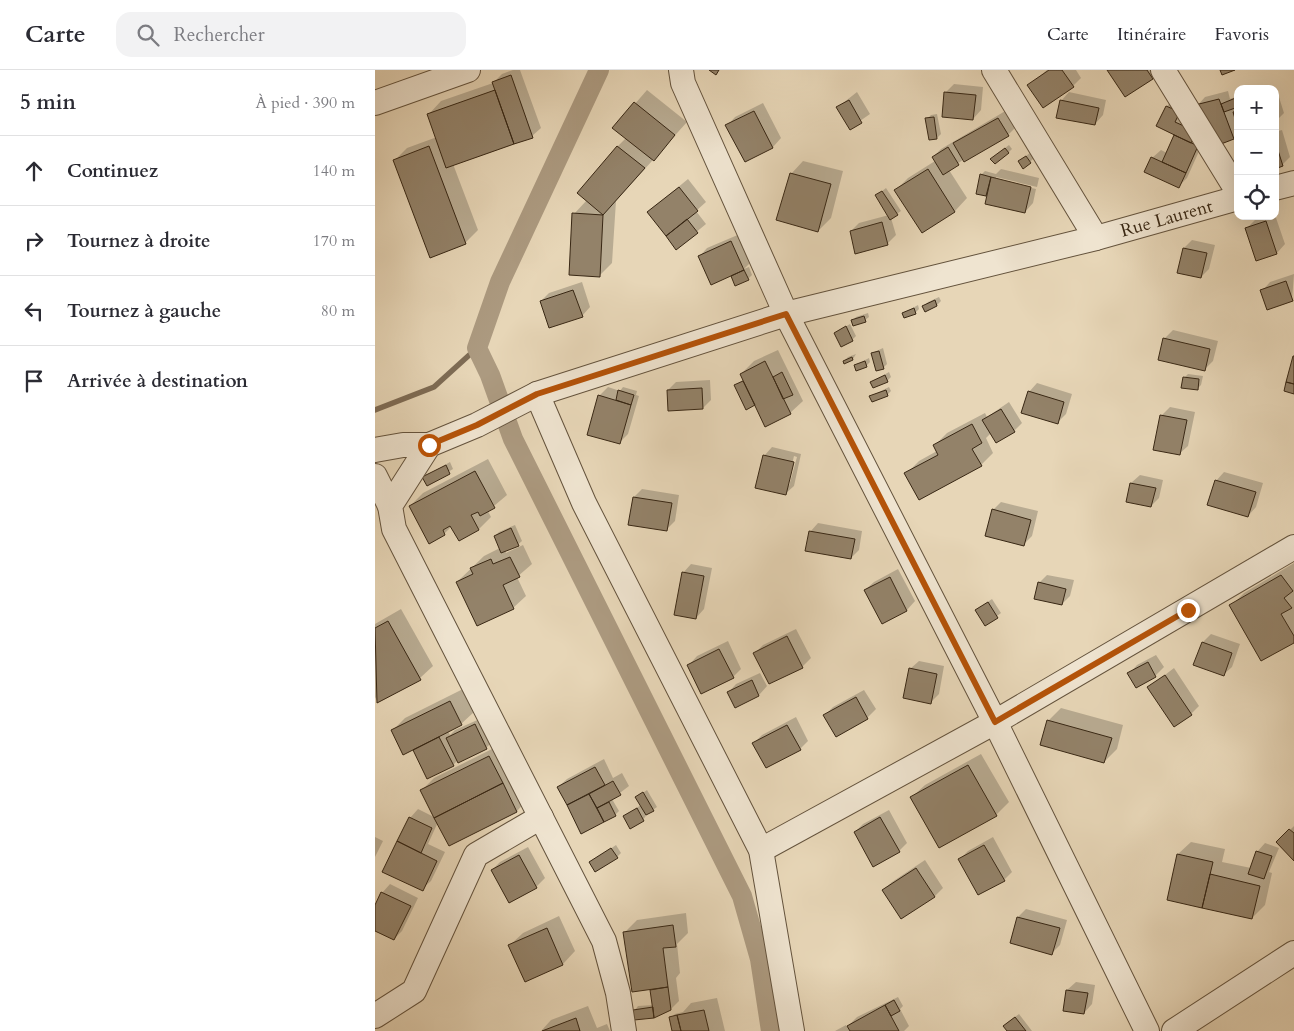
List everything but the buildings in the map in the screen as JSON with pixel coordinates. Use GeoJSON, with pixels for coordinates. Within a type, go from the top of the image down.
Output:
{"type":"FeatureCollection","features":[{"type":"Feature","properties":{"kind":"street"},"geometry":{"type":"LineString","coordinates":[[375,104],[468,70]]}},
{"type":"Feature","properties":{"kind":"street"},"geometry":{"type":"LineString","coordinates":[[681,70],[683,83],[786,314],[995,722],[1147,1031]]}},
{"type":"Feature","properties":{"kind":"street"},"geometry":{"type":"LineString","coordinates":[[993,70],[1096,238]]}},
{"type":"Feature","properties":{"kind":"street"},"geometry":{"type":"LineString","coordinates":[[1163,70],[1234,185]]}},
{"type":"Feature","properties":{"kind":"street"},"geometry":{"type":"LineString","coordinates":[[1279,187],[1294,183]]}},
{"type":"Feature","properties":{"kind":"street","name":"Rue Laurent"},"geometry":{"type":"LineString","coordinates":[[429,445],[477,425],[529,397],[786,314],[1096,238],[1234,199]]}},
{"type":"Feature","properties":{"kind":"street"},"geometry":{"type":"LineString","coordinates":[[529,397],[761,850],[793,1031]]}},
{"type":"Feature","properties":{"kind":"street"},"geometry":{"type":"LineString","coordinates":[[375,450],[403,445],[429,445]]}},
{"type":"Feature","properties":{"kind":"street"},"geometry":{"type":"LineString","coordinates":[[390,506],[429,445]]}},
{"type":"Feature","properties":{"kind":"street"},"geometry":{"type":"LineString","coordinates":[[375,476],[390,506],[394,529],[604,941],[618,993],[624,1031]]}},
{"type":"Feature","properties":{"kind":"street"},"geometry":{"type":"LineString","coordinates":[[761,850],[995,722],[1294,547]]}},
{"type":"Feature","properties":{"kind":"street"},"geometry":{"type":"LineString","coordinates":[[375,1016],[414,991],[476,855],[541,817]]}},
{"type":"Feature","properties":{"kind":"street"},"geometry":{"type":"LineString","coordinates":[[1174,1031],[1294,953]]}},
{"type":"Feature","properties":{"kind":"waterway"},"geometry":{"type":"LineString","coordinates":[[599,70],[500,282],[477,348],[490,375],[513,439],[742,896],[760,959],[771,1031]]}},
{"type":"Feature","properties":{"kind":"waterway"},"geometry":{"type":"LineString","coordinates":[[375,410],[434,387],[477,348]]}},
{"type":"Feature","properties":{"kind":"route"},"geometry":{"type":"LineString","coordinates":[[429,445],[477,425],[521,400],[537,394],[786,314],[995,722],[1188,610]]}}]}
